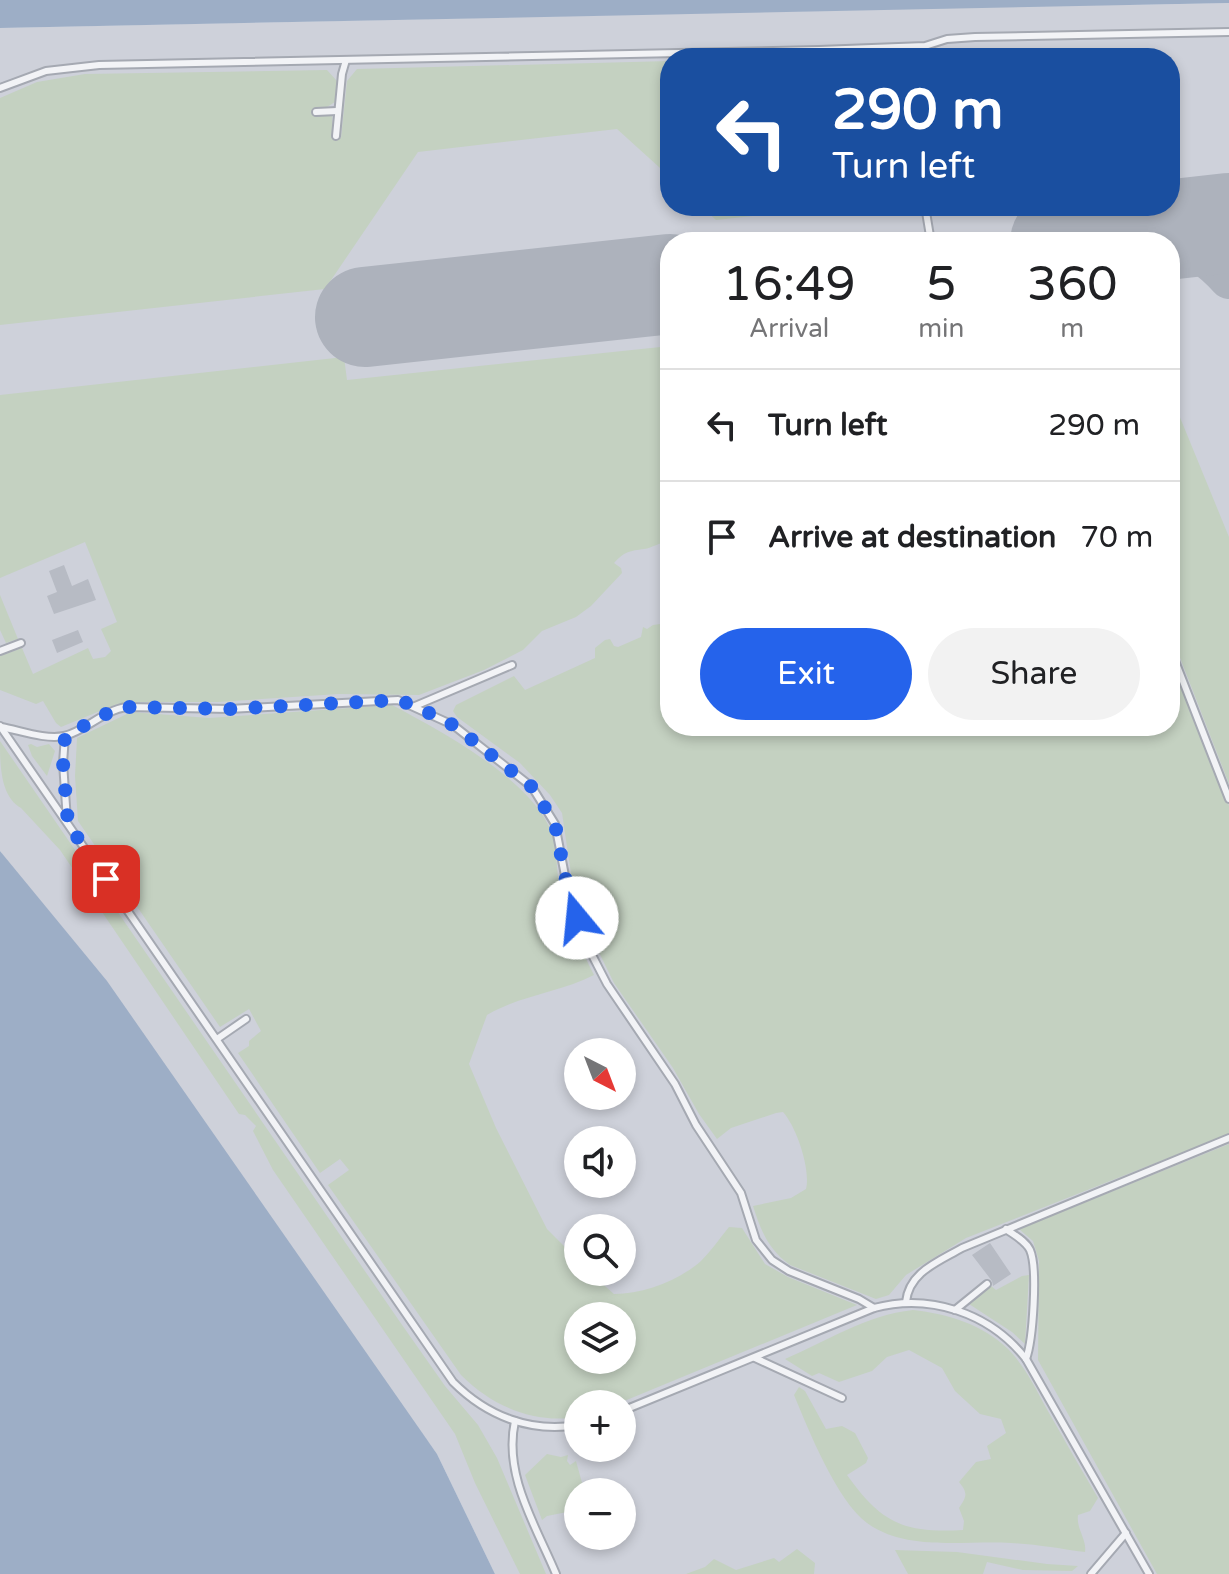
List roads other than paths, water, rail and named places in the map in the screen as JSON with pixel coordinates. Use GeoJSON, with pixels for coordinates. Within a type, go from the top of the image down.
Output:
{"type":"FeatureCollection","features":[{"type":"Feature","properties":{"kind":"lane"},"geometry":{"type":"LineString","coordinates":[[868,48],[911,47],[975,37],[1229,32]]}},
{"type":"Feature","properties":{"kind":"lane"},"geometry":{"type":"LineString","coordinates":[[0,88],[24,77],[72,67],[660,53]]}},
{"type":"Feature","properties":{"kind":"lane"},"geometry":{"type":"LineString","coordinates":[[336,136],[346,60]]}},
{"type":"Feature","properties":{"kind":"lane"},"geometry":{"type":"LineString","coordinates":[[316,112],[337,111]]}},
{"type":"Feature","properties":{"kind":"lane"},"geometry":{"type":"LineString","coordinates":[[0,640],[2,651],[21,643]]}},
{"type":"Feature","properties":{"kind":"lane"},"geometry":{"type":"LineString","coordinates":[[415,706],[512,665]]}},
{"type":"Feature","properties":{"kind":"lane"},"geometry":{"type":"LineString","coordinates":[[1180,674],[1229,799]]}},
{"type":"Feature","properties":{"kind":"lane"},"geometry":{"type":"LineString","coordinates":[[0,726],[65,736],[109,712],[127,707],[229,709],[398,700],[453,725],[532,787],[549,810],[555,824],[567,886],[591,953],[607,984],[675,1084],[696,1125],[741,1193],[761,1247],[772,1260],[789,1271],[874,1308]]}},
{"type":"Feature","properties":{"kind":"lane"},"geometry":{"type":"LineString","coordinates":[[0,726],[453,1382],[480,1406],[515,1421],[544,1427],[564,1426]]}},
{"type":"Feature","properties":{"kind":"lane"},"geometry":{"type":"LineString","coordinates":[[65,736],[63,763],[68,824]]}},
{"type":"Feature","properties":{"kind":"lane"},"geometry":{"type":"LineString","coordinates":[[217,1039],[246,1019]]}},
{"type":"Feature","properties":{"kind":"lane"},"geometry":{"type":"LineString","coordinates":[[906,1302],[908,1286],[922,1271],[962,1248],[1229,1138]]}},
{"type":"Feature","properties":{"kind":"lane"},"geometry":{"type":"LineString","coordinates":[[1006,1229],[1029,1246],[1034,1262],[1032,1343],[1026,1359]]}},
{"type":"Feature","properties":{"kind":"lane"},"geometry":{"type":"LineString","coordinates":[[955,1310],[987,1284]]}},
{"type":"Feature","properties":{"kind":"lane"},"geometry":{"type":"LineString","coordinates":[[636,1405],[874,1308],[906,1302],[942,1305],[984,1323],[1002,1335],[1026,1359],[1149,1574]]}},
{"type":"Feature","properties":{"kind":"lane"},"geometry":{"type":"LineString","coordinates":[[755,1358],[842,1398]]}},
{"type":"Feature","properties":{"kind":"lane"},"geometry":{"type":"LineString","coordinates":[[515,1421],[511,1456],[516,1480],[556,1574]]}},
{"type":"Feature","properties":{"kind":"lane"},"geometry":{"type":"LineString","coordinates":[[1091,1574],[1126,1533]]}},
{"type":"Feature","properties":{"kind":"water"},"geometry":{"type":"Polygon","coordinates":[[[0,0],[1229,0],[1229,3],[0,28],[0,0]]]}},
{"type":"Feature","properties":{"kind":"water"},"geometry":{"type":"Polygon","coordinates":[[[0,851],[107,981],[437,1454],[495,1574],[0,1574],[0,851]]]}}]}
